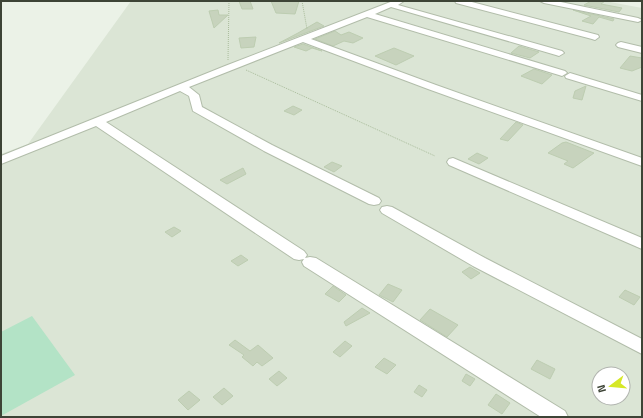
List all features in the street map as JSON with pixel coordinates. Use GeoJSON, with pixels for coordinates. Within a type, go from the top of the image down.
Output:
{"type":"FeatureCollection","features":[{"type":"Feature","properties":{"kind":"street"},"geometry":{"type":"LineString","coordinates":[[459,1],[596,37]]}},
{"type":"Feature","properties":{"kind":"street"},"geometry":{"type":"LineString","coordinates":[[544,1],[638,20]]}},
{"type":"Feature","properties":{"kind":"street"},"geometry":{"type":"LineString","coordinates":[[1,160],[232,66],[395,3],[558,53]]}},
{"type":"Feature","properties":{"kind":"street"},"geometry":{"type":"LineString","coordinates":[[367,14],[642,98]]}},
{"type":"Feature","properties":{"kind":"street"},"geometry":{"type":"LineString","coordinates":[[304,39],[642,162]]}},
{"type":"Feature","properties":{"kind":"street"},"geometry":{"type":"LineString","coordinates":[[621,45],[642,50]]}},
{"type":"Feature","properties":{"kind":"street"},"geometry":{"type":"LineString","coordinates":[[181,87],[194,95],[197,109],[268,148],[380,206],[478,262],[642,347]]}},
{"type":"Feature","properties":{"kind":"street"},"geometry":{"type":"LineString","coordinates":[[97,121],[305,258],[558,417]]}},
{"type":"Feature","properties":{"kind":"street"},"geometry":{"type":"LineString","coordinates":[[453,162],[642,244]]}},
{"type":"Feature","properties":{"kind":"path"},"geometry":{"type":"LineString","coordinates":[[228,1],[232,66],[435,156]]}},
{"type":"Feature","properties":{"kind":"path"},"geometry":{"type":"LineString","coordinates":[[302,1],[307,29],[315,34]]}},
{"type":"Feature","properties":{"kind":"shaded area"},"geometry":{"type":"Polygon","coordinates":[[[131,1],[605,1],[642,8],[642,417],[1,417],[1,154],[28,144],[131,1]]]}},
{"type":"Feature","properties":{"kind":"green space"},"geometry":{"type":"Polygon","coordinates":[[[32,316],[75,375],[1,416],[1,332],[32,316]]]}},
{"type":"Feature","properties":{"kind":"building"},"geometry":{"type":"Polygon","coordinates":[[[239,1],[250,1],[253,9],[242,9],[239,1]]]}},
{"type":"Feature","properties":{"kind":"building"},"geometry":{"type":"Polygon","coordinates":[[[271,1],[299,1],[295,14],[276,13],[271,1]]]}},
{"type":"Feature","properties":{"kind":"building"},"geometry":{"type":"Polygon","coordinates":[[[591,1],[605,1],[601,4],[622,8],[619,12],[584,5],[591,1]]]}},
{"type":"Feature","properties":{"kind":"building"},"geometry":{"type":"Polygon","coordinates":[[[218,10],[219,15],[228,15],[214,28],[209,11],[218,10]]]}},
{"type":"Feature","properties":{"kind":"building"},"geometry":{"type":"Polygon","coordinates":[[[573,10],[614,19],[613,21],[599,17],[593,24],[582,21],[591,16],[573,10]]]}},
{"type":"Feature","properties":{"kind":"building"},"geometry":{"type":"Polygon","coordinates":[[[317,22],[324,26],[279,43],[298,33],[317,22]]]}},
{"type":"Feature","properties":{"kind":"building"},"geometry":{"type":"Polygon","coordinates":[[[335,31],[341,35],[349,32],[363,38],[353,43],[344,41],[333,46],[315,39],[335,31]]]}},
{"type":"Feature","properties":{"kind":"building"},"geometry":{"type":"Polygon","coordinates":[[[256,37],[254,47],[241,48],[239,38],[256,37]]]}},
{"type":"Feature","properties":{"kind":"building"},"geometry":{"type":"Polygon","coordinates":[[[303,44],[322,51],[312,48],[306,51],[294,47],[303,44]]]}},
{"type":"Feature","properties":{"kind":"building"},"geometry":{"type":"Polygon","coordinates":[[[519,46],[539,52],[530,58],[511,53],[519,46]]]}},
{"type":"Feature","properties":{"kind":"building"},"geometry":{"type":"Polygon","coordinates":[[[394,48],[414,56],[396,65],[375,56],[394,48]]]}},
{"type":"Feature","properties":{"kind":"building"},"geometry":{"type":"Polygon","coordinates":[[[630,56],[642,58],[642,67],[632,71],[620,68],[630,56]]]}},
{"type":"Feature","properties":{"kind":"building"},"geometry":{"type":"Polygon","coordinates":[[[534,69],[552,75],[542,84],[521,76],[534,69]]]}},
{"type":"Feature","properties":{"kind":"building"},"geometry":{"type":"Polygon","coordinates":[[[586,86],[582,100],[573,98],[575,91],[586,86]]]}},
{"type":"Feature","properties":{"kind":"building"},"geometry":{"type":"Polygon","coordinates":[[[293,106],[302,110],[294,115],[284,111],[293,106]]]}},
{"type":"Feature","properties":{"kind":"building"},"geometry":{"type":"Polygon","coordinates":[[[516,122],[523,125],[508,141],[500,139],[516,122]]]}},
{"type":"Feature","properties":{"kind":"building"},"geometry":{"type":"Polygon","coordinates":[[[566,142],[594,153],[573,168],[564,164],[568,161],[548,153],[562,143],[566,142]]]}},
{"type":"Feature","properties":{"kind":"building"},"geometry":{"type":"Polygon","coordinates":[[[477,153],[488,158],[479,164],[468,159],[477,153]]]}},
{"type":"Feature","properties":{"kind":"building"},"geometry":{"type":"Polygon","coordinates":[[[332,162],[342,166],[334,172],[324,167],[332,162]]]}},
{"type":"Feature","properties":{"kind":"building"},"geometry":{"type":"Polygon","coordinates":[[[243,168],[246,174],[227,184],[220,180],[243,168]]]}},
{"type":"Feature","properties":{"kind":"building"},"geometry":{"type":"Polygon","coordinates":[[[174,227],[181,231],[172,237],[165,232],[174,227]]]}},
{"type":"Feature","properties":{"kind":"building"},"geometry":{"type":"Polygon","coordinates":[[[241,255],[248,260],[238,266],[231,261],[241,255]]]}},
{"type":"Feature","properties":{"kind":"building"},"geometry":{"type":"Polygon","coordinates":[[[470,267],[480,273],[471,279],[462,272],[470,267]]]}},
{"type":"Feature","properties":{"kind":"building"},"geometry":{"type":"Polygon","coordinates":[[[388,284],[402,290],[393,302],[379,295],[388,284]]]}},
{"type":"Feature","properties":{"kind":"building"},"geometry":{"type":"Polygon","coordinates":[[[333,286],[346,295],[339,302],[325,294],[333,286]]]}},
{"type":"Feature","properties":{"kind":"building"},"geometry":{"type":"Polygon","coordinates":[[[625,290],[640,297],[634,305],[619,297],[625,290]]]}},
{"type":"Feature","properties":{"kind":"building"},"geometry":{"type":"Polygon","coordinates":[[[362,308],[370,313],[346,326],[344,322],[362,308]]]}},
{"type":"Feature","properties":{"kind":"building"},"geometry":{"type":"Polygon","coordinates":[[[430,309],[458,325],[447,337],[420,320],[430,309]]]}},
{"type":"Feature","properties":{"kind":"building"},"geometry":{"type":"Polygon","coordinates":[[[235,340],[250,351],[258,345],[273,358],[262,366],[257,362],[253,366],[242,357],[244,355],[229,345],[235,340]]]}},
{"type":"Feature","properties":{"kind":"building"},"geometry":{"type":"Polygon","coordinates":[[[345,341],[352,346],[340,357],[333,352],[345,341]]]}},
{"type":"Feature","properties":{"kind":"building"},"geometry":{"type":"Polygon","coordinates":[[[384,358],[396,365],[387,374],[375,367],[384,358]]]}},
{"type":"Feature","properties":{"kind":"building"},"geometry":{"type":"Polygon","coordinates":[[[537,360],[555,369],[550,379],[531,369],[537,360]]]}},
{"type":"Feature","properties":{"kind":"building"},"geometry":{"type":"Polygon","coordinates":[[[279,371],[287,378],[277,386],[269,379],[279,371]]]}},
{"type":"Feature","properties":{"kind":"building"},"geometry":{"type":"Polygon","coordinates":[[[466,374],[475,379],[470,386],[462,381],[466,374]]]}},
{"type":"Feature","properties":{"kind":"building"},"geometry":{"type":"Polygon","coordinates":[[[419,385],[427,390],[422,397],[414,392],[419,385]]]}},
{"type":"Feature","properties":{"kind":"building"},"geometry":{"type":"Polygon","coordinates":[[[224,388],[233,396],[222,405],[213,397],[224,388]]]}},
{"type":"Feature","properties":{"kind":"building"},"geometry":{"type":"Polygon","coordinates":[[[189,391],[200,400],[188,410],[178,400],[189,391]]]}},
{"type":"Feature","properties":{"kind":"building"},"geometry":{"type":"Polygon","coordinates":[[[496,394],[510,403],[502,414],[488,405],[496,394]]]}}]}
